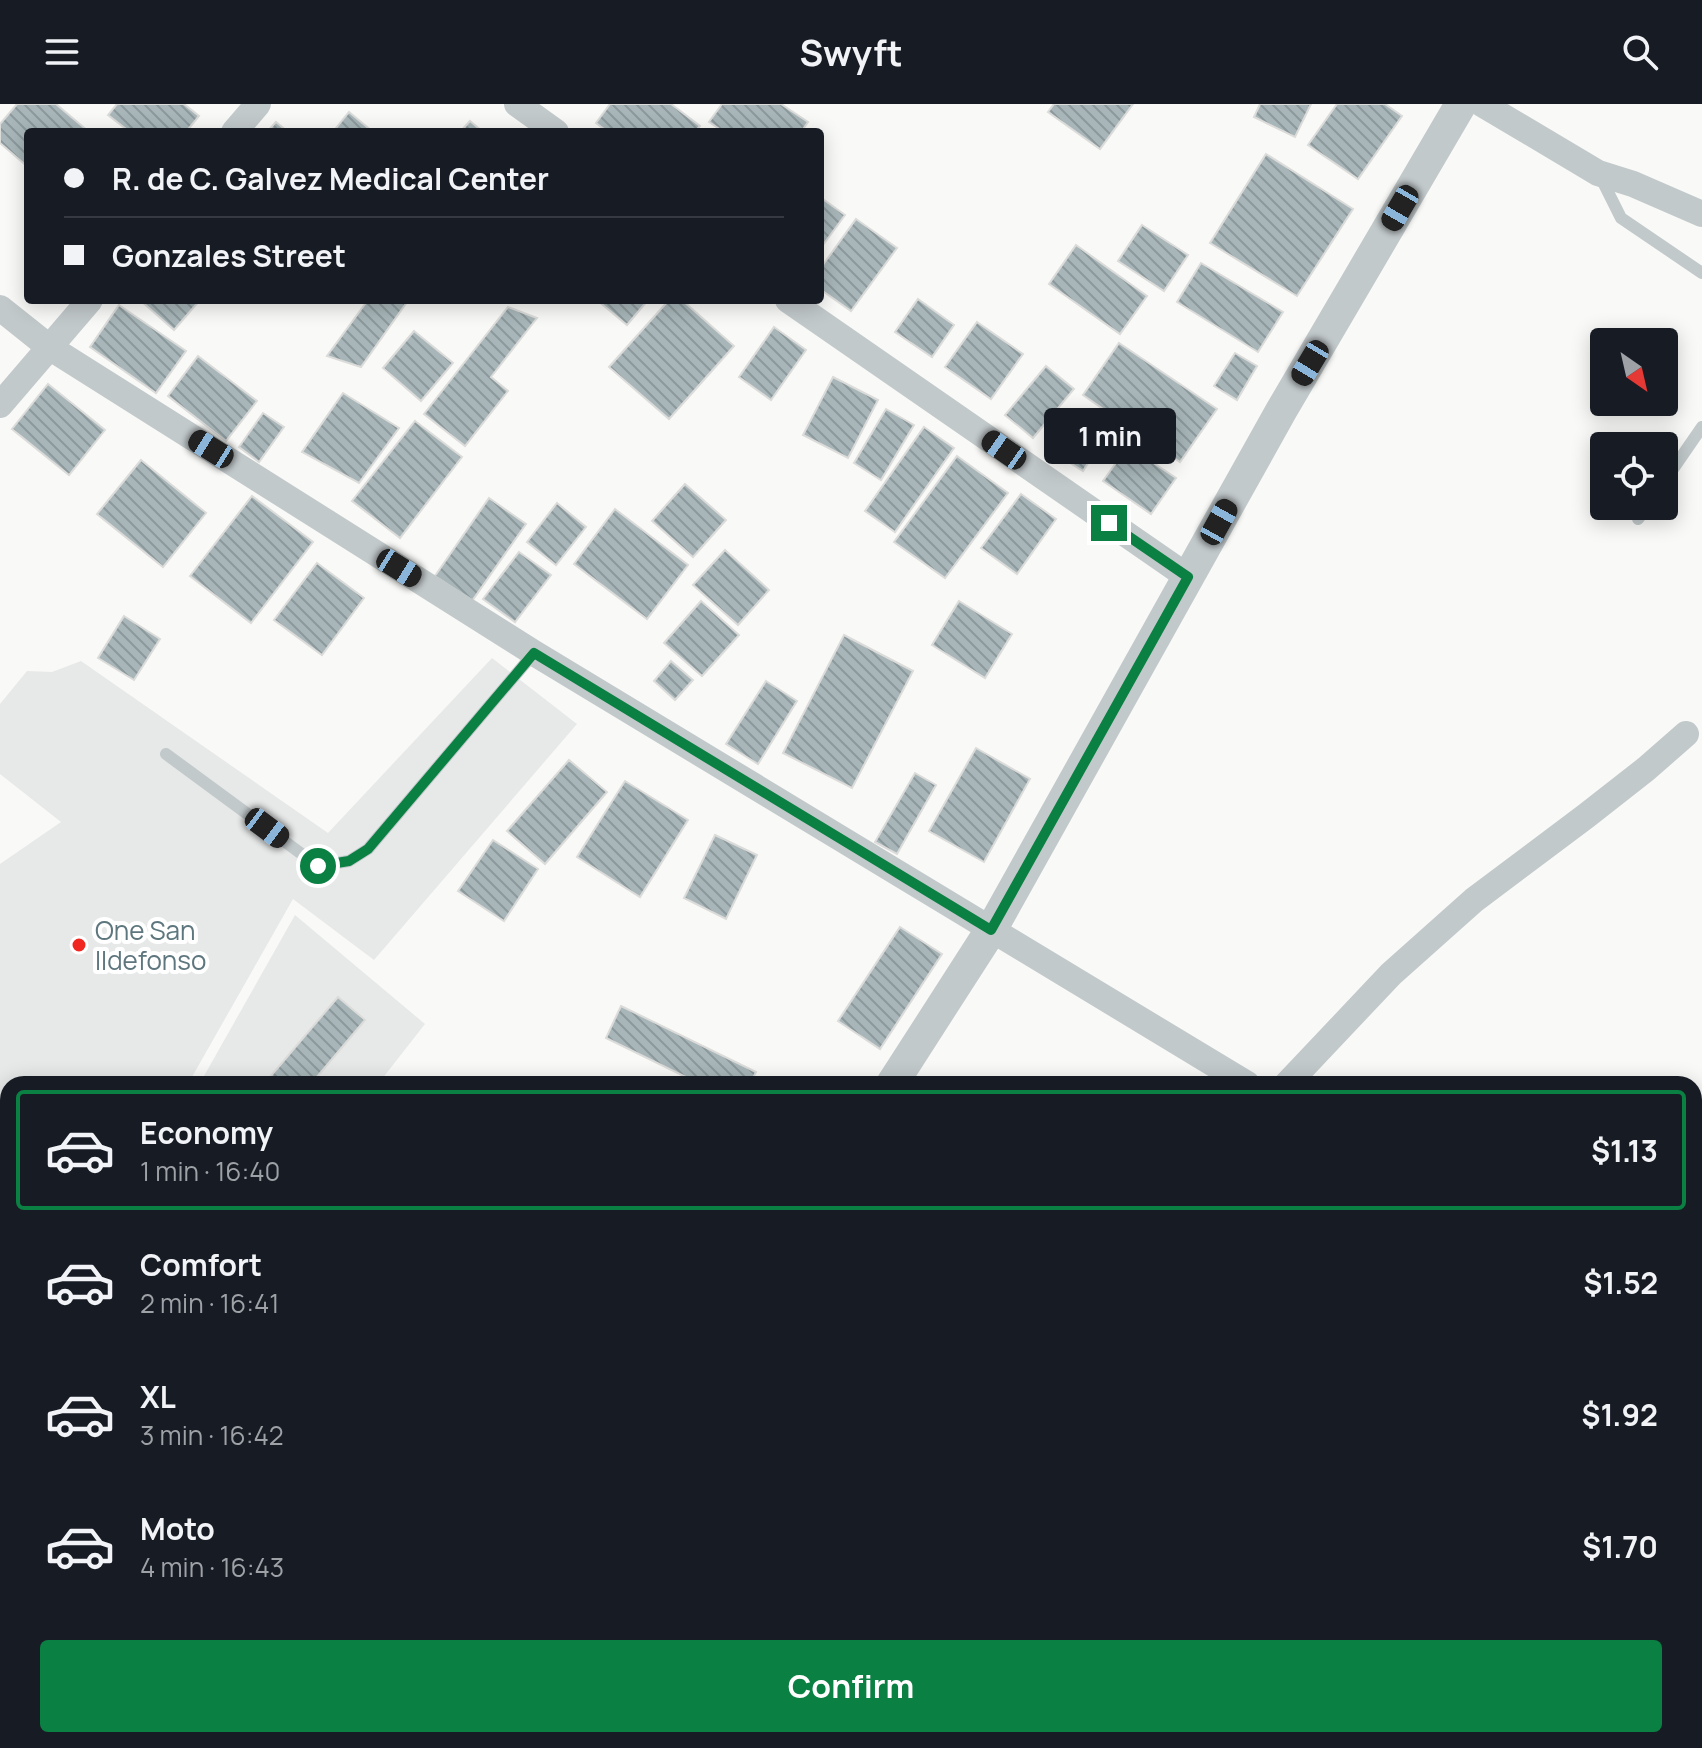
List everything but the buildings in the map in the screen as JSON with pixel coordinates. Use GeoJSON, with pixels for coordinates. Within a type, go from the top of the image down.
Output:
{"type":"FeatureCollection","features":[{"type":"Feature","properties":{"kind":"street"},"geometry":{"type":"LineString","coordinates":[[237,128],[258,104]]}},
{"type":"Feature","properties":{"kind":"street"},"geometry":{"type":"LineString","coordinates":[[517,104],[550,128]]}},
{"type":"Feature","properties":{"kind":"street"},"geometry":{"type":"LineString","coordinates":[[897,1076],[991,930],[1281,411],[1461,104]]}},
{"type":"Feature","properties":{"kind":"street"},"geometry":{"type":"LineString","coordinates":[[1482,104],[1598,173],[1633,184],[1702,214]]}},
{"type":"Feature","properties":{"kind":"street"},"geometry":{"type":"LineString","coordinates":[[0,405],[87,304]]}},
{"type":"Feature","properties":{"kind":"street"},"geometry":{"type":"LineString","coordinates":[[794,304],[1188,577]]}},
{"type":"Feature","properties":{"kind":"street"},"geometry":{"type":"LineString","coordinates":[[0,308],[49,347],[534,653],[1234,1076]]}},
{"type":"Feature","properties":{"kind":"street"},"geometry":{"type":"LineString","coordinates":[[1295,1076],[1391,974],[1474,900],[1586,816],[1686,734]]}},
{"type":"Feature","properties":{"kind":"lane"},"geometry":{"type":"LineString","coordinates":[[1598,173],[1621,218],[1702,273]]}},
{"type":"Feature","properties":{"kind":"lane"},"geometry":{"type":"LineString","coordinates":[[1678,462],[1702,427]]}},
{"type":"Feature","properties":{"kind":"lane"},"geometry":{"type":"LineString","coordinates":[[166,754],[318,866],[349,861],[368,849],[534,653]]}},
{"type":"Feature","properties":{"kind":"shaded area"},"geometry":{"type":"Polygon","coordinates":[[[492,658],[577,724],[374,960],[293,899],[193,1076],[0,1076],[0,864],[61,822],[0,774],[0,704],[27,671],[52,672],[81,661],[328,833],[492,658]]]}},
{"type":"Feature","properties":{"kind":"shaded area"},"geometry":{"type":"Polygon","coordinates":[[[295,915],[425,1024],[384,1076],[204,1076],[295,915]]]}},
{"type":"Feature","properties":{"kind":"place","name":"One San Ildefonso"},"geometry":{"type":"Point","coordinates":[79,945]}},
{"type":"Feature","properties":{"kind":"route"},"geometry":{"type":"LineString","coordinates":[[318,866],[349,861],[368,849],[534,653],[991,930],[1188,577],[1109,523]]}}]}
